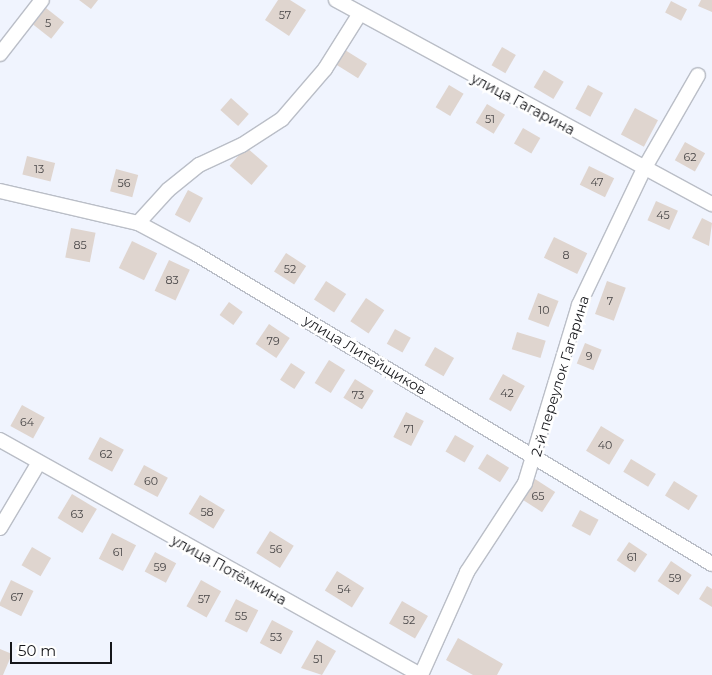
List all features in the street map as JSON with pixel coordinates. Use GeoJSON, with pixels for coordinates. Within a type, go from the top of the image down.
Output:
{"type":"FeatureCollection","features":[{"type":"Feature","properties":{"kind":"street"},"geometry":{"type":"LineString","coordinates":[[0,54],[42,0]]}},
{"type":"Feature","properties":{"kind":"street","name":"улица Гагарина"},"geometry":{"type":"LineString","coordinates":[[336,0],[359,15],[712,204]]}},
{"type":"Feature","properties":{"kind":"street"},"geometry":{"type":"LineString","coordinates":[[138,223],[168,190],[199,166],[242,145],[282,119],[325,70],[359,15]]}},
{"type":"Feature","properties":{"kind":"street","name":"2-й переулок Гагарина"},"geometry":{"type":"LineString","coordinates":[[421,675],[468,572],[525,483],[536,458],[579,305],[644,169],[698,75]]}},
{"type":"Feature","properties":{"kind":"street","name":"улица Литейщиков"},"geometry":{"type":"LineString","coordinates":[[0,191],[138,223],[196,254],[712,564]]}},
{"type":"Feature","properties":{"kind":"street","name":"улица Потёмкина"},"geometry":{"type":"LineString","coordinates":[[0,440],[38,464],[421,675]]}},
{"type":"Feature","properties":{"kind":"street"},"geometry":{"type":"LineString","coordinates":[[0,528],[38,464]]}},
{"type":"Feature","properties":{"kind":"building"},"geometry":{"type":"Polygon","coordinates":[[[79,0],[98,0],[91,9],[79,0]]]}},
{"type":"Feature","properties":{"kind":"building"},"geometry":{"type":"Polygon","coordinates":[[[278,0],[290,0],[306,10],[289,36],[265,20],[278,0]]]}},
{"type":"Feature","properties":{"kind":"building"},"geometry":{"type":"Polygon","coordinates":[[[701,0],[712,0],[712,12],[698,6],[701,0]]]}},
{"type":"Feature","properties":{"kind":"building"},"geometry":{"type":"Polygon","coordinates":[[[671,1],[687,9],[681,21],[665,13],[671,1]]]}},
{"type":"Feature","properties":{"kind":"building"},"geometry":{"type":"Polygon","coordinates":[[[46,8],[64,22],[51,39],[33,25],[46,8]]]}},
{"type":"Feature","properties":{"kind":"building"},"geometry":{"type":"Polygon","coordinates":[[[502,47],[516,55],[505,73],[492,65],[502,47]]]}},
{"type":"Feature","properties":{"kind":"building"},"geometry":{"type":"Polygon","coordinates":[[[345,50],[367,64],[358,78],[336,64],[345,50]]]}},
{"type":"Feature","properties":{"kind":"building"},"geometry":{"type":"Polygon","coordinates":[[[544,70],[564,82],[553,99],[534,87],[544,70]]]}},
{"type":"Feature","properties":{"kind":"building"},"geometry":{"type":"Polygon","coordinates":[[[449,85],[464,94],[450,116],[436,107],[449,85]]]}},
{"type":"Feature","properties":{"kind":"building"},"geometry":{"type":"Polygon","coordinates":[[[588,85],[603,93],[590,117],[575,109],[588,85]]]}},
{"type":"Feature","properties":{"kind":"building"},"geometry":{"type":"Polygon","coordinates":[[[231,98],[249,114],[238,126],[220,110],[231,98]]]}},
{"type":"Feature","properties":{"kind":"building"},"geometry":{"type":"Polygon","coordinates":[[[487,104],[505,115],[494,134],[476,123],[487,104]]]}},
{"type":"Feature","properties":{"kind":"building"},"geometry":{"type":"Polygon","coordinates":[[[635,108],[658,120],[644,147],[621,134],[635,108]]]}},
{"type":"Feature","properties":{"kind":"building"},"geometry":{"type":"Polygon","coordinates":[[[523,128],[540,138],[531,154],[514,144],[523,128]]]}},
{"type":"Feature","properties":{"kind":"building"},"geometry":{"type":"Polygon","coordinates":[[[685,142],[705,153],[695,172],[675,160],[685,142]]]}},
{"type":"Feature","properties":{"kind":"building"},"geometry":{"type":"Polygon","coordinates":[[[246,147],[268,166],[251,185],[230,166],[246,147]]]}},
{"type":"Feature","properties":{"kind":"building"},"geometry":{"type":"Polygon","coordinates":[[[27,156],[55,163],[51,181],[22,174],[27,156]]]}},
{"type":"Feature","properties":{"kind":"building"},"geometry":{"type":"Polygon","coordinates":[[[589,166],[614,178],[605,197],[580,185],[589,166]]]}},
{"type":"Feature","properties":{"kind":"building"},"geometry":{"type":"Polygon","coordinates":[[[116,169],[138,175],[132,197],[110,191],[116,169]]]}},
{"type":"Feature","properties":{"kind":"building"},"geometry":{"type":"Polygon","coordinates":[[[188,190],[203,198],[190,223],[175,215],[188,190]]]}},
{"type":"Feature","properties":{"kind":"building"},"geometry":{"type":"Polygon","coordinates":[[[656,201],[678,211],[669,230],[647,220],[656,201]]]}},
{"type":"Feature","properties":{"kind":"building"},"geometry":{"type":"Polygon","coordinates":[[[702,218],[712,223],[709,246],[692,238],[702,218]]]}},
{"type":"Feature","properties":{"kind":"building"},"geometry":{"type":"Polygon","coordinates":[[[71,228],[96,233],[90,262],[65,257],[71,228]]]}},
{"type":"Feature","properties":{"kind":"building"},"geometry":{"type":"Polygon","coordinates":[[[554,237],[587,253],[577,274],[544,258],[554,237]]]}},
{"type":"Feature","properties":{"kind":"building"},"geometry":{"type":"Polygon","coordinates":[[[132,241],[157,253],[144,280],[119,268],[132,241]]]}},
{"type":"Feature","properties":{"kind":"building"},"geometry":{"type":"Polygon","coordinates":[[[286,253],[306,266],[294,285],[274,271],[286,253]]]}},
{"type":"Feature","properties":{"kind":"building"},"geometry":{"type":"Polygon","coordinates":[[[169,260],[190,270],[175,301],[155,291],[169,260]]]}},
{"type":"Feature","properties":{"kind":"building"},"geometry":{"type":"Polygon","coordinates":[[[326,281],[346,294],[334,313],[314,299],[326,281]]]}},
{"type":"Feature","properties":{"kind":"building"},"geometry":{"type":"Polygon","coordinates":[[[607,281],[626,288],[614,321],[595,314],[607,281]]]}},
{"type":"Feature","properties":{"kind":"building"},"geometry":{"type":"Polygon","coordinates":[[[538,293],[559,301],[549,327],[528,319],[538,293]]]}},
{"type":"Feature","properties":{"kind":"building"},"geometry":{"type":"Polygon","coordinates":[[[366,298],[384,310],[369,334],[350,321],[366,298]]]}},
{"type":"Feature","properties":{"kind":"building"},"geometry":{"type":"Polygon","coordinates":[[[229,302],[243,312],[233,325],[220,315],[229,302]]]}},
{"type":"Feature","properties":{"kind":"building"},"geometry":{"type":"Polygon","coordinates":[[[269,324],[290,338],[276,358],[256,344],[269,324]]]}},
{"type":"Feature","properties":{"kind":"building"},"geometry":{"type":"Polygon","coordinates":[[[395,329],[411,338],[403,353],[387,344],[395,329]]]}},
{"type":"Feature","properties":{"kind":"building"},"geometry":{"type":"Polygon","coordinates":[[[517,332],[546,341],[540,358],[512,349],[517,332]]]}},
{"type":"Feature","properties":{"kind":"building"},"geometry":{"type":"Polygon","coordinates":[[[585,343],[602,350],[593,370],[577,363],[585,343]]]}},
{"type":"Feature","properties":{"kind":"building"},"geometry":{"type":"Polygon","coordinates":[[[435,347],[454,358],[444,376],[424,365],[435,347]]]}},
{"type":"Feature","properties":{"kind":"building"},"geometry":{"type":"Polygon","coordinates":[[[329,360],[345,370],[331,393],[315,383],[329,360]]]}},
{"type":"Feature","properties":{"kind":"building"},"geometry":{"type":"Polygon","coordinates":[[[291,363],[305,372],[294,389],[280,380],[291,363]]]}},
{"type":"Feature","properties":{"kind":"building"},"geometry":{"type":"Polygon","coordinates":[[[503,374],[525,386],[511,411],[489,399],[503,374]]]}},
{"type":"Feature","properties":{"kind":"building"},"geometry":{"type":"Polygon","coordinates":[[[355,379],[374,391],[362,409],[343,398],[355,379]]]}},
{"type":"Feature","properties":{"kind":"building"},"geometry":{"type":"Polygon","coordinates":[[[22,405],[45,418],[33,439],[10,426],[22,405]]]}},
{"type":"Feature","properties":{"kind":"building"},"geometry":{"type":"Polygon","coordinates":[[[406,412],[424,421],[411,446],[393,437],[406,412]]]}},
{"type":"Feature","properties":{"kind":"building"},"geometry":{"type":"Polygon","coordinates":[[[601,426],[624,440],[609,465],[586,451],[601,426]]]}},
{"type":"Feature","properties":{"kind":"building"},"geometry":{"type":"Polygon","coordinates":[[[455,435],[474,446],[465,462],[446,451],[455,435]]]}},
{"type":"Feature","properties":{"kind":"building"},"geometry":{"type":"Polygon","coordinates":[[[100,437],[124,450],[112,472],[88,459],[100,437]]]}},
{"type":"Feature","properties":{"kind":"building"},"geometry":{"type":"Polygon","coordinates":[[[487,454],[509,468],[500,482],[478,468],[487,454]]]}},
{"type":"Feature","properties":{"kind":"building"},"geometry":{"type":"Polygon","coordinates":[[[631,459],[656,474],[648,487],[623,472],[631,459]]]}},
{"type":"Feature","properties":{"kind":"building"},"geometry":{"type":"Polygon","coordinates":[[[144,465],[168,478],[158,497],[134,484],[144,465]]]}},
{"type":"Feature","properties":{"kind":"building"},"geometry":{"type":"Polygon","coordinates":[[[535,479],[555,492],[542,512],[522,499],[535,479]]]}},
{"type":"Feature","properties":{"kind":"building"},"geometry":{"type":"Polygon","coordinates":[[[674,481],[698,496],[689,510],[665,495],[674,481]]]}},
{"type":"Feature","properties":{"kind":"building"},"geometry":{"type":"Polygon","coordinates":[[[72,494],[97,509],[82,533],[58,518],[72,494]]]}},
{"type":"Feature","properties":{"kind":"building"},"geometry":{"type":"Polygon","coordinates":[[[200,495],[225,510],[214,529],[189,514],[200,495]]]}},
{"type":"Feature","properties":{"kind":"building"},"geometry":{"type":"Polygon","coordinates":[[[580,510],[599,520],[590,536],[572,526],[580,510]]]}},
{"type":"Feature","properties":{"kind":"building"},"geometry":{"type":"Polygon","coordinates":[[[270,531],[294,546],[280,568],[256,553],[270,531]]]}},
{"type":"Feature","properties":{"kind":"building"},"geometry":{"type":"Polygon","coordinates":[[[112,533],[136,545],[123,571],[99,559],[112,533]]]}},
{"type":"Feature","properties":{"kind":"building"},"geometry":{"type":"Polygon","coordinates":[[[629,542],[647,554],[635,573],[617,560],[629,542]]]}},
{"type":"Feature","properties":{"kind":"building"},"geometry":{"type":"Polygon","coordinates":[[[32,547],[51,558],[41,576],[22,565],[32,547]]]}},
{"type":"Feature","properties":{"kind":"building"},"geometry":{"type":"Polygon","coordinates":[[[155,552],[176,563],[166,583],[145,571],[155,552]]]}},
{"type":"Feature","properties":{"kind":"building"},"geometry":{"type":"Polygon","coordinates":[[[671,561],[692,575],[678,595],[658,581],[671,561]]]}},
{"type":"Feature","properties":{"kind":"building"},"geometry":{"type":"Polygon","coordinates":[[[337,571],[364,588],[352,607],[325,591],[337,571]]]}},
{"type":"Feature","properties":{"kind":"building"},"geometry":{"type":"Polygon","coordinates":[[[11,580],[33,591],[21,616],[0,606],[11,580]]]}},
{"type":"Feature","properties":{"kind":"building"},"geometry":{"type":"Polygon","coordinates":[[[201,580],[221,591],[207,617],[186,606],[201,580]]]}},
{"type":"Feature","properties":{"kind":"building"},"geometry":{"type":"Polygon","coordinates":[[[707,586],[712,589],[712,607],[699,599],[707,586]]]}},
{"type":"Feature","properties":{"kind":"building"},"geometry":{"type":"Polygon","coordinates":[[[236,599],[258,610],[247,633],[225,621],[236,599]]]}},
{"type":"Feature","properties":{"kind":"building"},"geometry":{"type":"Polygon","coordinates":[[[402,601],[428,616],[415,639],[389,624],[402,601]]]}},
{"type":"Feature","properties":{"kind":"building"},"geometry":{"type":"Polygon","coordinates":[[[272,620],[293,631],[281,654],[260,643],[272,620]]]}},
{"type":"Feature","properties":{"kind":"building"},"geometry":{"type":"Polygon","coordinates":[[[458,638],[503,664],[497,675],[473,675],[446,660],[458,638]]]}},
{"type":"Feature","properties":{"kind":"building"},"geometry":{"type":"Polygon","coordinates":[[[317,640],[336,651],[322,675],[301,668],[317,640]]]}},
{"type":"Feature","properties":{"kind":"building"},"geometry":{"type":"Polygon","coordinates":[[[0,649],[12,654],[3,675],[0,675],[0,649]]]}}]}
